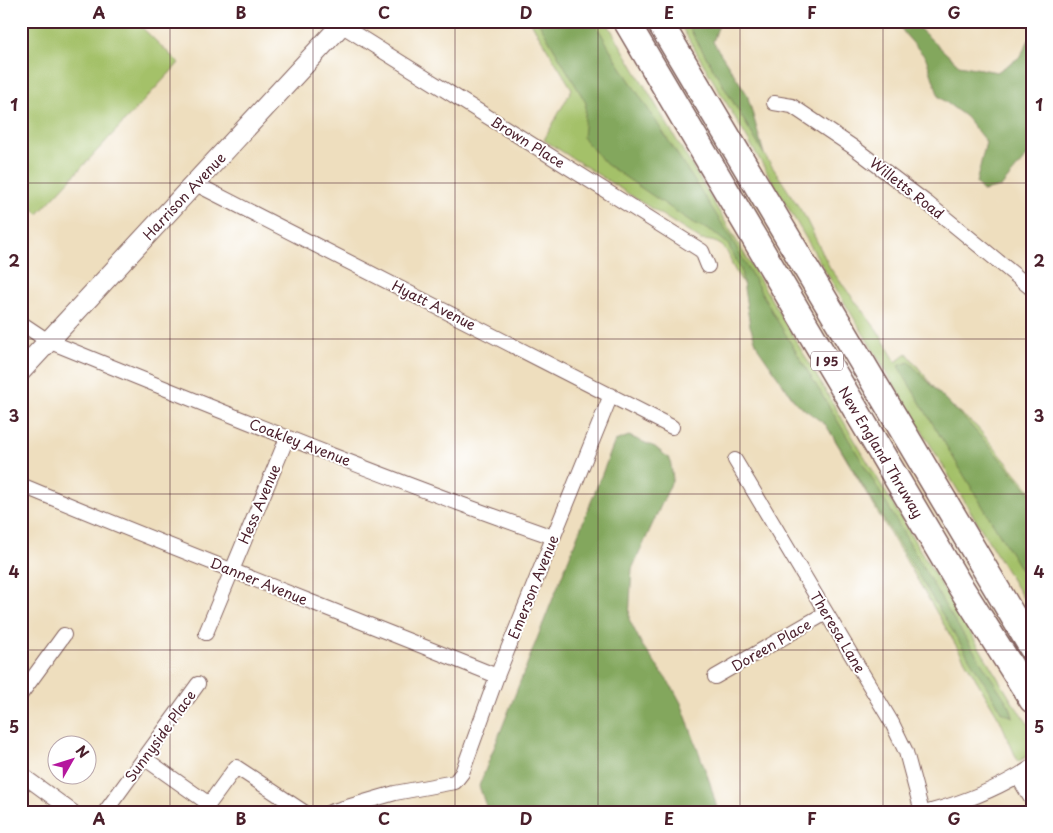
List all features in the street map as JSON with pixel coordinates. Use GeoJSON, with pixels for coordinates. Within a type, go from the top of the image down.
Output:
{"type":"FeatureCollection","features":[{"type":"Feature","properties":{"kind":"highway","name":"New England Thruway"},"geometry":{"type":"LineString","coordinates":[[626,21],[965,594],[1032,700]]}},
{"type":"Feature","properties":{"kind":"highway","name":"New England Thruway"},"geometry":{"type":"LineString","coordinates":[[659,21],[1032,648]]}},
{"type":"Feature","properties":{"kind":"main road","name":"Harrison Avenue"},"geometry":{"type":"LineString","coordinates":[[21,371],[343,23]]}},
{"type":"Feature","properties":{"kind":"street","name":"Brown Place"},"geometry":{"type":"LineString","coordinates":[[343,23],[702,251],[708,266]]}},
{"type":"Feature","properties":{"kind":"street","name":"Willetts Road"},"geometry":{"type":"LineString","coordinates":[[774,103],[792,106],[853,147],[928,203],[1032,289]]}},
{"type":"Feature","properties":{"kind":"street","name":"Hyatt Avenue"},"geometry":{"type":"LineString","coordinates":[[196,184],[672,427]]}},
{"type":"Feature","properties":{"kind":"street","name":"Coakley Avenue"},"geometry":{"type":"LineString","coordinates":[[21,323],[48,341],[288,438],[485,513],[554,537]]}},
{"type":"Feature","properties":{"kind":"street","name":"Emerson Avenue"},"geometry":{"type":"LineString","coordinates":[[330,812],[395,793],[449,784],[458,778],[465,766],[497,676],[611,395]]}},
{"type":"Feature","properties":{"kind":"street","name":"Hess Avenue"},"geometry":{"type":"LineString","coordinates":[[206,632],[288,438]]}},
{"type":"Feature","properties":{"kind":"street","name":"Theresa Lane"},"geometry":{"type":"LineString","coordinates":[[735,460],[900,738],[906,752],[922,812]]}},
{"type":"Feature","properties":{"kind":"street","name":"Danner Avenue"},"geometry":{"type":"LineString","coordinates":[[21,485],[497,676]]}},
{"type":"Feature","properties":{"kind":"street","name":"Doreen Place"},"geometry":{"type":"LineString","coordinates":[[715,678],[826,613]]}},
{"type":"Feature","properties":{"kind":"street"},"geometry":{"type":"LineString","coordinates":[[21,694],[64,635]]}},
{"type":"Feature","properties":{"kind":"street","name":"Sunnyside Place"},"geometry":{"type":"LineString","coordinates":[[105,812],[198,684]]}},
{"type":"Feature","properties":{"kind":"street"},"geometry":{"type":"LineString","coordinates":[[144,758],[208,804],[236,767],[304,812]]}},
{"type":"Feature","properties":{"kind":"street"},"geometry":{"type":"LineString","coordinates":[[928,812],[980,794],[1018,776],[1032,767]]}},
{"type":"Feature","properties":{"kind":"street"},"geometry":{"type":"LineString","coordinates":[[21,774],[73,812]]}},
{"type":"Feature","properties":{"kind":"street"},"geometry":{"type":"LineString","coordinates":[[1018,776],[1032,800]]}},
{"type":"Feature","properties":{"kind":"green space"},"geometry":{"type":"Polygon","coordinates":[[[29,21],[135,21],[179,63],[38,214],[21,196],[21,29],[29,21]]]}},
{"type":"Feature","properties":{"kind":"green space"},"geometry":{"type":"Polygon","coordinates":[[[530,21],[606,21],[920,550],[1013,703],[1032,729],[1032,753],[1018,762],[1000,720],[732,265],[725,249],[718,243],[701,240],[544,140],[572,89],[530,21]]]}},
{"type":"Feature","properties":{"kind":"green space"},"geometry":{"type":"Polygon","coordinates":[[[538,21],[594,21],[615,58],[730,236],[774,315],[870,475],[947,609],[1010,707],[1013,717],[1003,713],[826,425],[796,403],[758,348],[750,326],[741,270],[728,244],[712,231],[693,223],[606,164],[583,138],[586,103],[538,21]]]}},
{"type":"Feature","properties":{"kind":"green space"},"geometry":{"type":"Polygon","coordinates":[[[678,21],[685,21],[764,154],[804,215],[830,268],[877,330],[896,362],[907,353],[943,399],[977,427],[1032,492],[1032,613],[823,267],[678,21]]]}},
{"type":"Feature","properties":{"kind":"green space"},"geometry":{"type":"Polygon","coordinates":[[[685,21],[723,21],[719,24],[713,42],[747,94],[764,154],[685,21]]]}},
{"type":"Feature","properties":{"kind":"green space"},"geometry":{"type":"Polygon","coordinates":[[[896,21],[911,21],[959,65],[997,72],[1020,57],[1032,34],[1032,150],[1001,187],[983,191],[976,183],[986,142],[966,117],[939,97],[926,58],[896,21]]]}},
{"type":"Feature","properties":{"kind":"green space"},"geometry":{"type":"Polygon","coordinates":[[[909,362],[971,426],[1032,495],[1032,588],[898,366],[909,362]]]}},
{"type":"Feature","properties":{"kind":"green space"},"geometry":{"type":"Polygon","coordinates":[[[629,436],[655,447],[670,459],[673,479],[632,569],[629,619],[642,645],[681,703],[710,783],[718,812],[488,812],[479,786],[615,441],[629,436]]]}}]}
